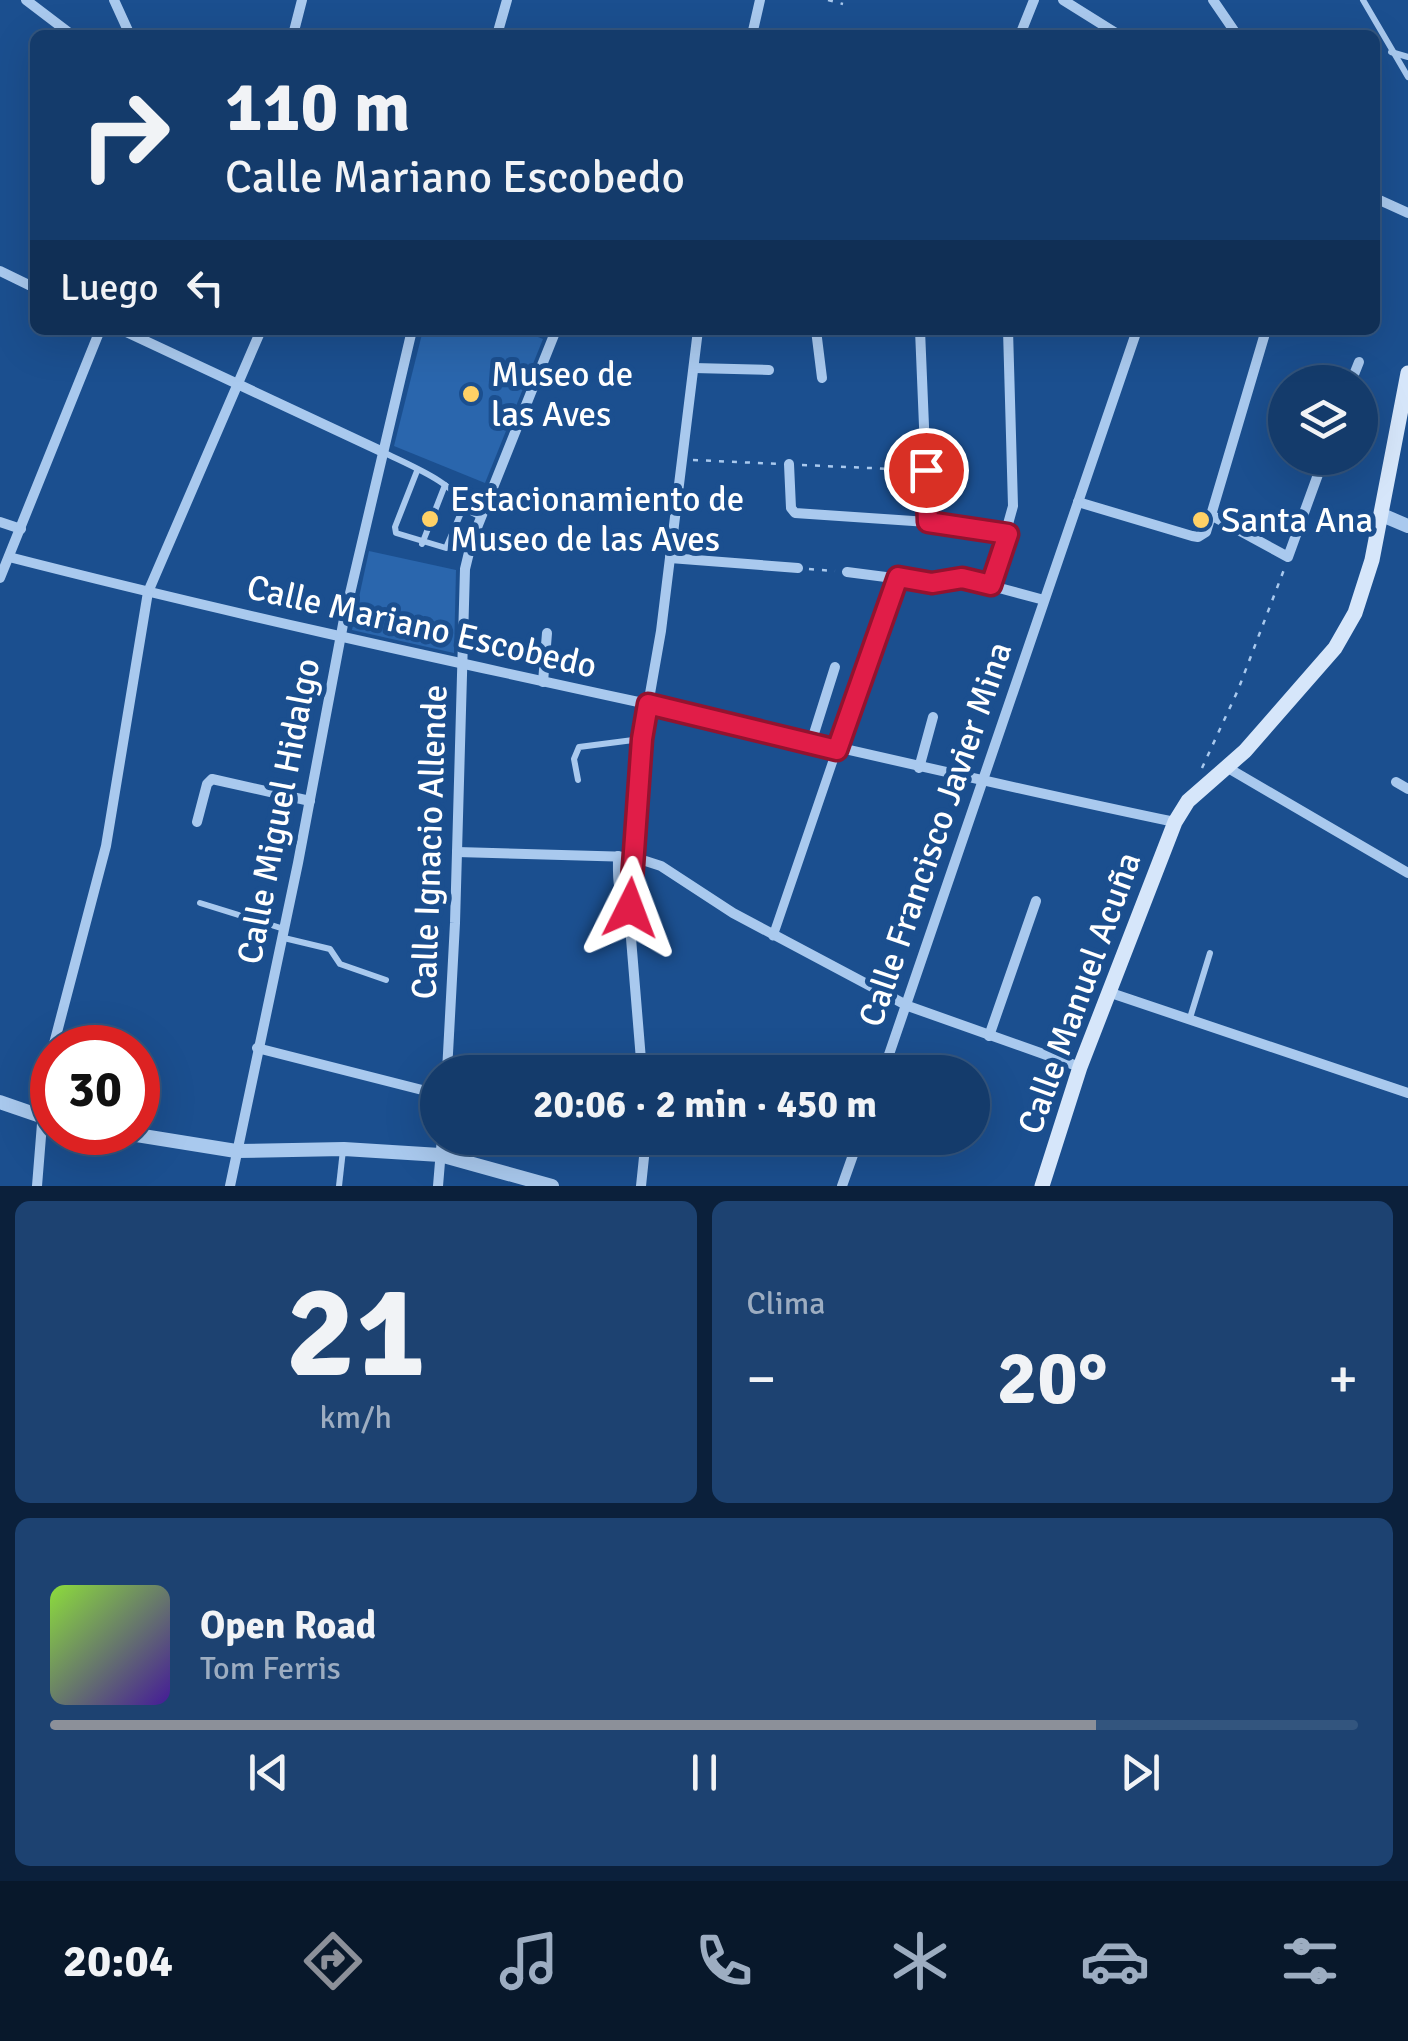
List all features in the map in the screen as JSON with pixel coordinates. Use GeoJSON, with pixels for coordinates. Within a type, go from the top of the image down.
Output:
{"type":"FeatureCollection","features":[{"type":"Feature","properties":{"kind":"main road"},"geometry":{"type":"LineString","coordinates":[[1175,822],[1188,802],[1228,768],[1335,648],[1364,589],[1408,374]]}},
{"type":"Feature","properties":{"kind":"main road","name":"Calle Manuel Acuña"},"geometry":{"type":"LineString","coordinates":[[1042,1186],[1080,1066],[1175,822]]}},
{"type":"Feature","properties":{"kind":"street"},"geometry":{"type":"LineString","coordinates":[[26,0],[65,30]]}},
{"type":"Feature","properties":{"kind":"street"},"geometry":{"type":"LineString","coordinates":[[114,0],[128,30]]}},
{"type":"Feature","properties":{"kind":"street"},"geometry":{"type":"LineString","coordinates":[[294,30],[302,0]]}},
{"type":"Feature","properties":{"kind":"street"},"geometry":{"type":"LineString","coordinates":[[497,30],[506,0]]}},
{"type":"Feature","properties":{"kind":"street"},"geometry":{"type":"LineString","coordinates":[[753,30],[760,0]]}},
{"type":"Feature","properties":{"kind":"street"},"geometry":{"type":"LineString","coordinates":[[1022,30],[1034,0]]}},
{"type":"Feature","properties":{"kind":"street"},"geometry":{"type":"LineString","coordinates":[[1063,0],[1111,30]]}},
{"type":"Feature","properties":{"kind":"street"},"geometry":{"type":"LineString","coordinates":[[1214,0],[1234,30]]}},
{"type":"Feature","properties":{"kind":"street"},"geometry":{"type":"LineString","coordinates":[[1380,200],[1408,214]]}},
{"type":"Feature","properties":{"kind":"street"},"geometry":{"type":"LineString","coordinates":[[0,271],[30,286]]}},
{"type":"Feature","properties":{"kind":"street"},"geometry":{"type":"LineString","coordinates":[[0,578],[98,335]]}},
{"type":"Feature","properties":{"kind":"street"},"geometry":{"type":"LineString","coordinates":[[133,335],[383,452]]}},
{"type":"Feature","properties":{"kind":"street"},"geometry":{"type":"LineString","coordinates":[[56,1025],[106,846],[148,592],[259,335]]}},
{"type":"Feature","properties":{"kind":"street","name":"Calle Miguel Hidalgo"},"geometry":{"type":"LineString","coordinates":[[230,1186],[340,638],[411,335]]}},
{"type":"Feature","properties":{"kind":"street","name":"Calle Ignacio Allende"},"geometry":{"type":"LineString","coordinates":[[448,1055],[465,569],[481,517],[554,335]]}},
{"type":"Feature","properties":{"kind":"street"},"geometry":{"type":"LineString","coordinates":[[641,1055],[630,908],[642,739],[670,558],[697,335]]}},
{"type":"Feature","properties":{"kind":"street"},"geometry":{"type":"LineString","coordinates":[[817,335],[822,378]]}},
{"type":"Feature","properties":{"kind":"street"},"geometry":{"type":"LineString","coordinates":[[920,335],[928,522]]}},
{"type":"Feature","properties":{"kind":"street"},"geometry":{"type":"LineString","coordinates":[[991,585],[1008,534],[1014,492],[1008,335]]}},
{"type":"Feature","properties":{"kind":"street","name":"Calle Francisco Javier Mina"},"geometry":{"type":"LineString","coordinates":[[889,1055],[1135,335]]}},
{"type":"Feature","properties":{"kind":"street"},"geometry":{"type":"LineString","coordinates":[[1078,502],[1198,537],[1206,532],[1265,335]]}},
{"type":"Feature","properties":{"kind":"street"},"geometry":{"type":"LineString","coordinates":[[694,368],[769,370]]}},
{"type":"Feature","properties":{"kind":"street"},"geometry":{"type":"LineString","coordinates":[[790,464],[795,513],[928,522],[1008,534]]}},
{"type":"Feature","properties":{"kind":"street"},"geometry":{"type":"LineString","coordinates":[[1211,515],[1288,558],[1318,475]]}},
{"type":"Feature","properties":{"kind":"street"},"geometry":{"type":"LineString","coordinates":[[1382,515],[1408,526]]}},
{"type":"Feature","properties":{"kind":"street"},"geometry":{"type":"LineString","coordinates":[[0,522],[20,529]]}},
{"type":"Feature","properties":{"kind":"street","name":"Calle Mariano Escobedo"},"geometry":{"type":"LineString","coordinates":[[9,557],[340,638],[1175,822]]}},
{"type":"Feature","properties":{"kind":"street"},"geometry":{"type":"LineString","coordinates":[[670,558],[798,568]]}},
{"type":"Feature","properties":{"kind":"street"},"geometry":{"type":"LineString","coordinates":[[847,572],[932,583],[962,578],[1044,600]]}},
{"type":"Feature","properties":{"kind":"street"},"geometry":{"type":"LineString","coordinates":[[774,936],[898,577]]}},
{"type":"Feature","properties":{"kind":"street"},"geometry":{"type":"LineString","coordinates":[[544,682],[548,633]]}},
{"type":"Feature","properties":{"kind":"street"},"geometry":{"type":"LineString","coordinates":[[811,743],[835,667]]}},
{"type":"Feature","properties":{"kind":"street"},"geometry":{"type":"LineString","coordinates":[[920,768],[934,716]]}},
{"type":"Feature","properties":{"kind":"street"},"geometry":{"type":"LineString","coordinates":[[1228,768],[1408,873]]}},
{"type":"Feature","properties":{"kind":"street"},"geometry":{"type":"LineString","coordinates":[[198,822],[207,784],[212,779],[310,801]]}},
{"type":"Feature","properties":{"kind":"street"},"geometry":{"type":"LineString","coordinates":[[1396,782],[1408,789]]}},
{"type":"Feature","properties":{"kind":"street"},"geometry":{"type":"LineString","coordinates":[[457,852],[633,856],[661,866],[774,936],[908,1006],[1080,1066]]}},
{"type":"Feature","properties":{"kind":"street"},"geometry":{"type":"LineString","coordinates":[[618,856],[618,884],[622,900],[630,908]]}},
{"type":"Feature","properties":{"kind":"street"},"geometry":{"type":"LineString","coordinates":[[989,1036],[1036,902]]}},
{"type":"Feature","properties":{"kind":"street"},"geometry":{"type":"LineString","coordinates":[[1108,992],[1408,1093]]}},
{"type":"Feature","properties":{"kind":"street"},"geometry":{"type":"LineString","coordinates":[[257,1048],[420,1089]]}},
{"type":"Feature","properties":{"kind":"street"},"geometry":{"type":"LineString","coordinates":[[0,1102],[30,1113]]}},
{"type":"Feature","properties":{"kind":"street"},"geometry":{"type":"LineString","coordinates":[[160,1139],[236,1152],[344,1148],[420,1154]]}},
{"type":"Feature","properties":{"kind":"street"},"geometry":{"type":"LineString","coordinates":[[37,1186],[41,1155]]}},
{"type":"Feature","properties":{"kind":"street"},"geometry":{"type":"LineString","coordinates":[[438,1186],[440,1155],[552,1186]]}},
{"type":"Feature","properties":{"kind":"street"},"geometry":{"type":"LineString","coordinates":[[641,1186],[644,1155]]}},
{"type":"Feature","properties":{"kind":"street"},"geometry":{"type":"LineString","coordinates":[[842,1186],[853,1155]]}},
{"type":"Feature","properties":{"kind":"lane"},"geometry":{"type":"LineString","coordinates":[[1362,0],[1379,30]]}},
{"type":"Feature","properties":{"kind":"lane"},"geometry":{"type":"LineString","coordinates":[[1380,32],[1408,76]]}},
{"type":"Feature","properties":{"kind":"lane"},"geometry":{"type":"LineString","coordinates":[[1391,52],[1408,57]]}},
{"type":"Feature","properties":{"kind":"lane"},"geometry":{"type":"LineString","coordinates":[[383,452],[417,470],[459,494],[463,508],[448,546],[442,550],[398,536],[395,530],[417,470]]}},
{"type":"Feature","properties":{"kind":"lane"},"geometry":{"type":"LineString","coordinates":[[422,544],[444,485]]}},
{"type":"Feature","properties":{"kind":"lane"},"geometry":{"type":"LineString","coordinates":[[463,508],[481,517]]}},
{"type":"Feature","properties":{"kind":"lane"},"geometry":{"type":"LineString","coordinates":[[578,780],[574,759],[579,748],[642,739]]}},
{"type":"Feature","properties":{"kind":"lane"},"geometry":{"type":"LineString","coordinates":[[200,903],[330,949],[340,964],[386,980]]}},
{"type":"Feature","properties":{"kind":"lane"},"geometry":{"type":"LineString","coordinates":[[1189,1020],[1210,953]]}},
{"type":"Feature","properties":{"kind":"lane"},"geometry":{"type":"LineString","coordinates":[[339,1186],[344,1148]]}},
{"type":"Feature","properties":{"kind":"path"},"geometry":{"type":"LineString","coordinates":[[828,0],[843,4]]}},
{"type":"Feature","properties":{"kind":"path"},"geometry":{"type":"LineString","coordinates":[[681,460],[926,470]]}},
{"type":"Feature","properties":{"kind":"path"},"geometry":{"type":"LineString","coordinates":[[1203,766],[1238,690],[1288,558]]}},
{"type":"Feature","properties":{"kind":"path"},"geometry":{"type":"LineString","coordinates":[[798,568],[847,572]]}},
{"type":"Feature","properties":{"kind":"building","name":"Museo de las Aves"},"geometry":{"type":"Polygon","coordinates":[[[422,335],[533,335],[543,339],[485,483],[394,446],[422,335]]]}},
{"type":"Feature","properties":{"kind":"building"},"geometry":{"type":"Polygon","coordinates":[[[369,551],[456,570],[454,653],[352,630],[369,551]]]}},
{"type":"Feature","properties":{"kind":"place","name":"Museo de las Aves"},"geometry":{"type":"Point","coordinates":[471,394]}},
{"type":"Feature","properties":{"kind":"place","name":"Estacionamiento de Museo de las Aves"},"geometry":{"type":"Point","coordinates":[430,519]}},
{"type":"Feature","properties":{"kind":"place","name":"Santa Ana"},"geometry":{"type":"Point","coordinates":[1201,520]}},
{"type":"Feature","properties":{"kind":"route"},"geometry":{"type":"LineString","coordinates":[[630,908],[648,704],[837,750],[898,577],[932,583],[962,578],[991,585],[1008,534],[928,522],[926,470]]}}]}
